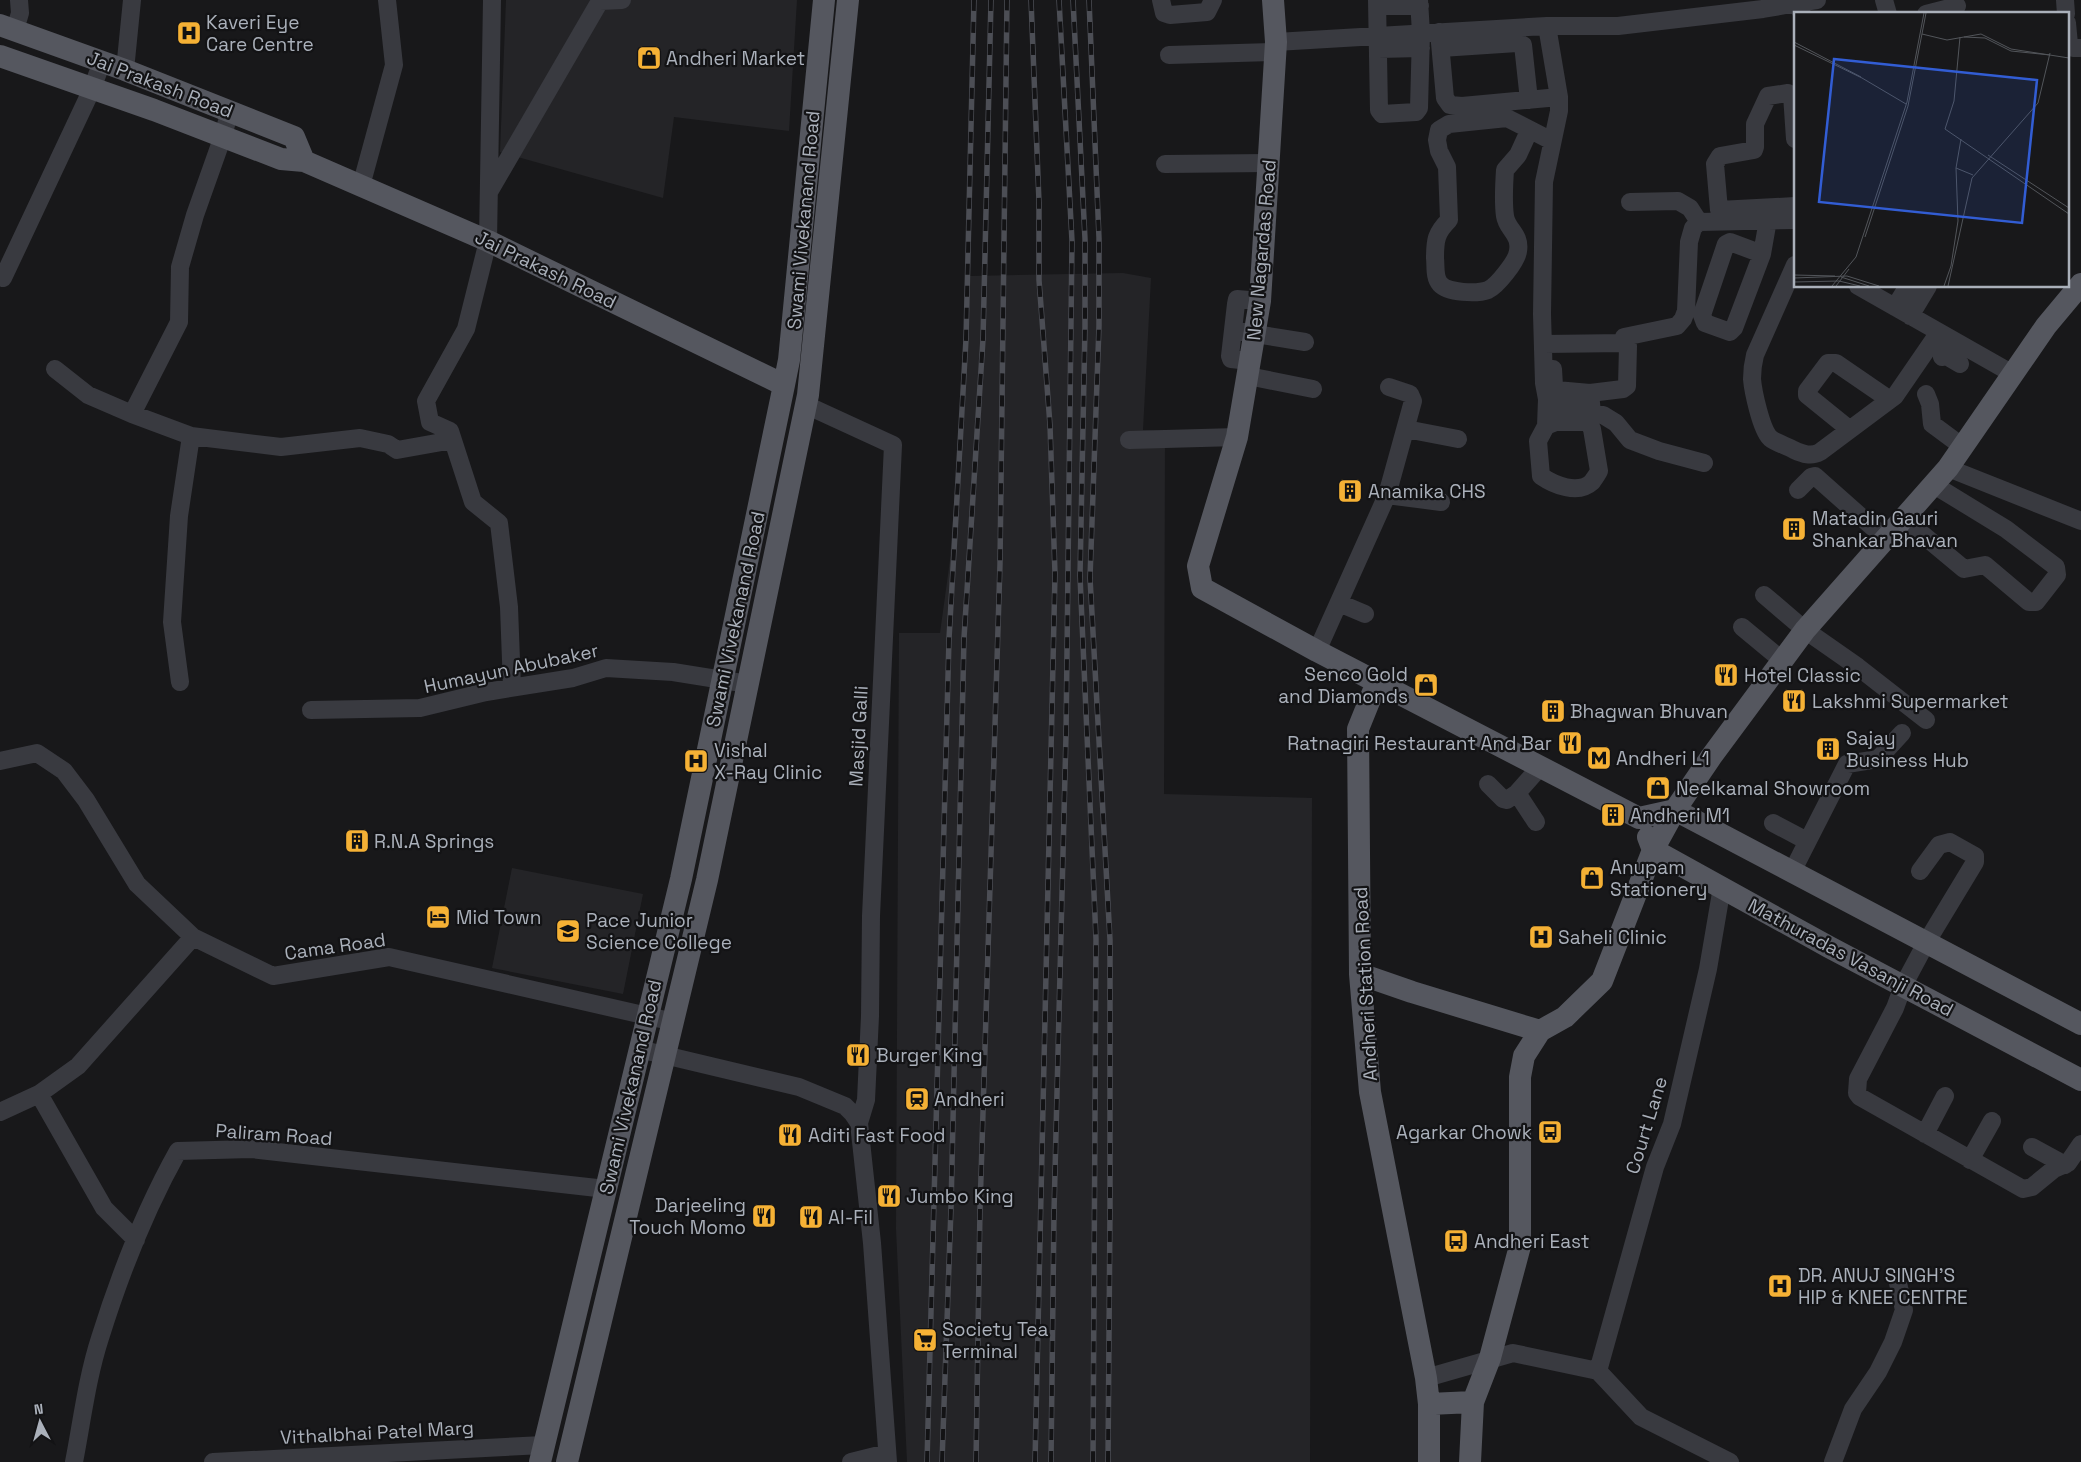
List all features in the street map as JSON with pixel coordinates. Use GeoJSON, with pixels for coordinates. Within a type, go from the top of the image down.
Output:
{"type":"FeatureCollection","features":[{"type":"Feature","properties":{"kind":"main road","name":"Swami Vivekanand Road"},"geometry":{"type":"LineString","coordinates":[[542,1453],[681,879],[789,360],[824,0]]}},
{"type":"Feature","properties":{"kind":"main road","name":"Swami Vivekanand Road"},"geometry":{"type":"LineString","coordinates":[[567,1462],[708,880],[806,405],[848,0]]}},
{"type":"Feature","properties":{"kind":"main road","name":"New Nagardas Road"},"geometry":{"type":"LineString","coordinates":[[1273,0],[1275,47],[1260,301],[1237,437],[1198,566],[1202,588],[1317,651]]}},
{"type":"Feature","properties":{"kind":"main road","name":"Jai Prakash Road"},"geometry":{"type":"LineString","coordinates":[[8,28],[230,110],[294,137],[304,161]]}},
{"type":"Feature","properties":{"kind":"main road","name":"Jai Prakash Road"},"geometry":{"type":"LineString","coordinates":[[0,56],[92,88],[282,159],[304,161],[488,240],[784,385]]}},
{"type":"Feature","properties":{"kind":"main road"},"geometry":{"type":"LineString","coordinates":[[1470,1462],[1473,1402],[1490,1358],[1520,1246],[1520,1077],[1524,1056],[1540,1031],[1565,1017],[1602,981],[1653,850],[1675,810],[1711,757],[1805,630],[1948,468],[2046,326],[2081,284]]}},
{"type":"Feature","properties":{"kind":"main road"},"geometry":{"type":"LineString","coordinates":[[1317,651],[1639,818],[1653,850]]}},
{"type":"Feature","properties":{"kind":"main road","name":"Andheri Station Road"},"geometry":{"type":"LineString","coordinates":[[1377,682],[1358,729],[1360,974],[1370,1092],[1426,1378],[1429,1404],[1428,1462]]}},
{"type":"Feature","properties":{"kind":"main road"},"geometry":{"type":"LineString","coordinates":[[1639,818],[1675,810],[2081,1024]]}},
{"type":"Feature","properties":{"kind":"main road","name":"Mathuradas Vasanji Road"},"geometry":{"type":"LineString","coordinates":[[1653,850],[2081,1080]]}},
{"type":"Feature","properties":{"kind":"main road"},"geometry":{"type":"LineString","coordinates":[[1360,974],[1540,1031]]}},
{"type":"Feature","properties":{"kind":"main road"},"geometry":{"type":"LineString","coordinates":[[1429,1404],[1473,1402]]}},
{"type":"Feature","properties":{"kind":"street"},"geometry":{"type":"LineString","coordinates":[[8,28],[20,13],[19,0]]}},
{"type":"Feature","properties":{"kind":"street"},"geometry":{"type":"LineString","coordinates":[[125,70],[132,0]]}},
{"type":"Feature","properties":{"kind":"street"},"geometry":{"type":"LineString","coordinates":[[361,186],[394,65],[387,0]]}},
{"type":"Feature","properties":{"kind":"street"},"geometry":{"type":"LineString","coordinates":[[492,0],[488,240],[466,330],[426,401],[430,422],[450,431],[473,502],[499,523],[509,607],[512,688]]}},
{"type":"Feature","properties":{"kind":"street"},"geometry":{"type":"LineString","coordinates":[[488,195],[600,1],[622,0]]}},
{"type":"Feature","properties":{"kind":"street"},"geometry":{"type":"LineString","coordinates":[[1161,0],[1164,13],[1170,15],[1207,12],[1212,0]]}},
{"type":"Feature","properties":{"kind":"street"},"geometry":{"type":"LineString","coordinates":[[1440,40],[1547,26],[1618,26],[1763,9],[1799,8],[1817,0]]}},
{"type":"Feature","properties":{"kind":"street"},"geometry":{"type":"LineString","coordinates":[[1377,3],[1420,3],[1419,108],[1416,112],[1382,114],[1379,110],[1377,3]]}},
{"type":"Feature","properties":{"kind":"street"},"geometry":{"type":"LineString","coordinates":[[1935,12],[1958,7]]}},
{"type":"Feature","properties":{"kind":"street"},"geometry":{"type":"LineString","coordinates":[[1547,26],[1559,97],[1559,110],[1544,182],[1543,252],[1548,344],[1554,386],[1556,390],[1590,393],[1623,389],[1627,386],[1628,346],[1625,343],[1548,344]]}},
{"type":"Feature","properties":{"kind":"street"},"geometry":{"type":"LineString","coordinates":[[2068,34],[2069,44],[2073,48],[2081,48]]}},
{"type":"Feature","properties":{"kind":"street"},"geometry":{"type":"LineString","coordinates":[[1169,55],[1275,47],[1440,40],[1517,43],[1523,45],[1529,100]]}},
{"type":"Feature","properties":{"kind":"street"},"geometry":{"type":"LineString","coordinates":[[1440,40],[1445,98],[1450,105],[1462,106],[1559,97]]}},
{"type":"Feature","properties":{"kind":"street"},"geometry":{"type":"LineString","coordinates":[[3,278],[92,88],[102,62]]}},
{"type":"Feature","properties":{"kind":"street"},"geometry":{"type":"LineString","coordinates":[[1794,124],[1792,95],[1788,93],[1768,96],[1755,124],[1756,147],[1754,150],[1720,156],[1715,164],[1719,210],[1794,206]]}},
{"type":"Feature","properties":{"kind":"street"},"geometry":{"type":"LineString","coordinates":[[132,414],[179,322],[180,267],[230,110]]}},
{"type":"Feature","properties":{"kind":"street"},"geometry":{"type":"LineString","coordinates":[[1528,130],[1518,155],[1505,170],[1505,218],[1517,236],[1518,252],[1498,282],[1486,290],[1457,292],[1440,284],[1436,274],[1435,244],[1439,230],[1449,220],[1447,167],[1439,152],[1437,140],[1439,130],[1449,124],[1507,118],[1552,141]]}},
{"type":"Feature","properties":{"kind":"street"},"geometry":{"type":"LineString","coordinates":[[1165,164],[1268,163]]}},
{"type":"Feature","properties":{"kind":"street"},"geometry":{"type":"LineString","coordinates":[[1630,202],[1678,200],[1690,208],[1699,222]]}},
{"type":"Feature","properties":{"kind":"street"},"geometry":{"type":"LineString","coordinates":[[1762,254],[1730,242],[1726,244],[1702,315],[1706,323],[1730,332],[1734,328],[1762,254],[1768,220]]}},
{"type":"Feature","properties":{"kind":"street"},"geometry":{"type":"LineString","coordinates":[[1624,337],[1677,326],[1684,319],[1689,242],[1692,228],[1699,222],[1794,220]]}},
{"type":"Feature","properties":{"kind":"street"},"geometry":{"type":"LineString","coordinates":[[1518,252],[1543,252]]}},
{"type":"Feature","properties":{"kind":"street"},"geometry":{"type":"LineString","coordinates":[[1794,267],[1755,356],[1752,367],[1752,379],[1764,427],[1771,439],[1808,455],[1820,452],[1890,400],[1944,346]]}},
{"type":"Feature","properties":{"kind":"street"},"geometry":{"type":"LineString","coordinates":[[1862,288],[1910,316],[1944,346],[1960,364]]}},
{"type":"Feature","properties":{"kind":"street"},"geometry":{"type":"LineString","coordinates":[[1895,307],[1907,288]]}},
{"type":"Feature","properties":{"kind":"street"},"geometry":{"type":"LineString","coordinates":[[1910,316],[1927,288]]}},
{"type":"Feature","properties":{"kind":"street"},"geometry":{"type":"LineString","coordinates":[[1260,301],[1237,299],[1231,359],[1304,342]]}},
{"type":"Feature","properties":{"kind":"street"},"geometry":{"type":"LineString","coordinates":[[1232,336],[1252,353],[1313,388]]}},
{"type":"Feature","properties":{"kind":"street"},"geometry":{"type":"LineString","coordinates":[[1548,344],[1544,383],[1547,398],[1546,426],[1538,441],[1541,476],[1560,487],[1584,487],[1592,482],[1599,471],[1592,429],[1586,416],[1590,393]]}},
{"type":"Feature","properties":{"kind":"street"},"geometry":{"type":"LineString","coordinates":[[1944,346],[2013,374]]}},
{"type":"Feature","properties":{"kind":"street"},"geometry":{"type":"LineString","coordinates":[[1849,429],[1807,395],[1807,390],[1828,363],[1836,363],[1890,400]]}},
{"type":"Feature","properties":{"kind":"street"},"geometry":{"type":"LineString","coordinates":[[55,369],[88,394],[132,414],[191,436],[281,447],[360,438],[388,444],[397,450],[453,440]]}},
{"type":"Feature","properties":{"kind":"street"},"geometry":{"type":"LineString","coordinates":[[1317,651],[1387,495],[1406,429],[1413,401],[1410,394],[1389,387]]}},
{"type":"Feature","properties":{"kind":"street"},"geometry":{"type":"LineString","coordinates":[[1926,394],[1930,404],[1932,424],[1963,446]]}},
{"type":"Feature","properties":{"kind":"street"},"geometry":{"type":"LineString","coordinates":[[1547,398],[1555,405],[1586,416]]}},
{"type":"Feature","properties":{"kind":"street","name":"Masjid Galli"},"geometry":{"type":"LineString","coordinates":[[806,405],[893,445],[871,916],[866,1100],[859,1123]]}},
{"type":"Feature","properties":{"kind":"street"},"geometry":{"type":"LineString","coordinates":[[1546,426],[1586,416],[1603,415],[1616,423],[1630,440],[1659,451],[1704,463]]}},
{"type":"Feature","properties":{"kind":"street"},"geometry":{"type":"LineString","coordinates":[[1406,429],[1458,439]]}},
{"type":"Feature","properties":{"kind":"street"},"geometry":{"type":"LineString","coordinates":[[180,682],[172,622],[178,516],[191,436]]}},
{"type":"Feature","properties":{"kind":"street"},"geometry":{"type":"LineString","coordinates":[[1129,440],[1237,437]]}},
{"type":"Feature","properties":{"kind":"street"},"geometry":{"type":"LineString","coordinates":[[1948,468],[2081,521]]}},
{"type":"Feature","properties":{"kind":"street"},"geometry":{"type":"LineString","coordinates":[[1349,580],[1341,573],[1361,532],[1383,470]]}},
{"type":"Feature","properties":{"kind":"street"},"geometry":{"type":"LineString","coordinates":[[1798,490],[1811,476],[1815,476],[1886,539]]}},
{"type":"Feature","properties":{"kind":"street"},"geometry":{"type":"LineString","coordinates":[[1904,519],[1964,569],[1985,565],[2029,602],[2036,602],[2057,575],[2056,567],[2006,529],[1934,485]]}},
{"type":"Feature","properties":{"kind":"street"},"geometry":{"type":"LineString","coordinates":[[1387,495],[1441,502]]}},
{"type":"Feature","properties":{"kind":"street"},"geometry":{"type":"LineString","coordinates":[[1764,594],[1805,630],[1858,667],[1926,720]]}},
{"type":"Feature","properties":{"kind":"street"},"geometry":{"type":"LineString","coordinates":[[1339,603],[1364,614]]}},
{"type":"Feature","properties":{"kind":"street"},"geometry":{"type":"LineString","coordinates":[[1738,631],[1780,665]]}},
{"type":"Feature","properties":{"kind":"street","name":"Humayun Abubaker"},"geometry":{"type":"LineString","coordinates":[[311,710],[420,708],[486,692],[573,678],[606,668],[673,672],[748,684]]}},
{"type":"Feature","properties":{"kind":"street"},"geometry":{"type":"LineString","coordinates":[[1792,872],[1847,764],[1878,759],[1902,734]]}},
{"type":"Feature","properties":{"kind":"street","name":"Cama Road"},"geometry":{"type":"LineString","coordinates":[[0,761],[37,753],[64,771],[86,800],[137,884],[194,937],[273,976],[389,957],[674,1022]]}},
{"type":"Feature","properties":{"kind":"street"},"geometry":{"type":"LineString","coordinates":[[1488,784],[1503,799],[1507,800],[1517,793],[1540,767]]}},
{"type":"Feature","properties":{"kind":"street"},"geometry":{"type":"LineString","coordinates":[[1517,793],[1536,822]]}},
{"type":"Feature","properties":{"kind":"street"},"geometry":{"type":"LineString","coordinates":[[1773,823],[1807,841]]}},
{"type":"Feature","properties":{"kind":"street"},"geometry":{"type":"LineString","coordinates":[[1920,871],[1939,846],[1950,842],[1974,856],[1975,862],[1926,943],[1858,1079],[1856,1089],[1860,1097],[2023,1189],[2032,1187],[2072,1159],[2081,1144]]}},
{"type":"Feature","properties":{"kind":"street","name":"Court Lane"},"geometry":{"type":"LineString","coordinates":[[1598,1371],[1655,1167],[1672,1124],[1708,969],[1722,887]]}},
{"type":"Feature","properties":{"kind":"street"},"geometry":{"type":"LineString","coordinates":[[0,1112],[39,1094],[78,1066],[194,937]]}},
{"type":"Feature","properties":{"kind":"street"},"geometry":{"type":"LineString","coordinates":[[639,1049],[800,1088],[845,1106],[859,1123],[872,1243],[887,1458],[851,1462]]}},
{"type":"Feature","properties":{"kind":"street"},"geometry":{"type":"LineString","coordinates":[[39,1094],[104,1208],[136,1240]]}},
{"type":"Feature","properties":{"kind":"street"},"geometry":{"type":"LineString","coordinates":[[1925,1134],[1945,1096]]}},
{"type":"Feature","properties":{"kind":"street"},"geometry":{"type":"LineString","coordinates":[[1970,1160],[1992,1121]]}},
{"type":"Feature","properties":{"kind":"street"},"geometry":{"type":"LineString","coordinates":[[2032,1147],[2064,1165]]}},
{"type":"Feature","properties":{"kind":"street","name":"Paliram Road"},"geometry":{"type":"LineString","coordinates":[[74,1462],[100,1339],[136,1240],[159,1184],[178,1151],[251,1150],[606,1188]]}},
{"type":"Feature","properties":{"kind":"street"},"geometry":{"type":"LineString","coordinates":[[1833,1462],[1853,1409],[1878,1372],[1893,1342],[1904,1310],[1898,1283]]}},
{"type":"Feature","properties":{"kind":"street"},"geometry":{"type":"LineString","coordinates":[[1426,1378],[1490,1358],[1513,1353],[1598,1371],[1641,1417],[1730,1462]]}},
{"type":"Feature","properties":{"kind":"street","name":"Vithalbhai Patel Marg"},"geometry":{"type":"LineString","coordinates":[[213,1462],[542,1453]]}},
{"type":"Feature","properties":{"kind":"shaded area","name":"Andheri Market"},"geometry":{"type":"Polygon","coordinates":[[[506,0],[797,0],[789,131],[674,117],[663,198],[500,152],[506,0]]]}},
{"type":"Feature","properties":{"kind":"shaded area"},"geometry":{"type":"Polygon","coordinates":[[[1123,273],[1151,278],[1143,430],[1165,431],[1164,794],[1312,798],[1310,1462],[907,1462],[896,1229],[899,633],[940,633],[950,560],[970,276],[1123,273]]]}},
{"type":"Feature","properties":{"kind":"shaded area","name":"Pace Junior Science College"},"geometry":{"type":"Polygon","coordinates":[[[512,868],[643,894],[623,994],[492,968],[512,868]]]}},
{"type":"Feature","properties":{"kind":"railway"},"geometry":{"type":"LineString","coordinates":[[927,1462],[949,639],[966,339],[974,0]]}},
{"type":"Feature","properties":{"kind":"railway"},"geometry":{"type":"LineString","coordinates":[[942,1462],[951,1208],[964,638],[983,339],[991,0]]}},
{"type":"Feature","properties":{"kind":"railway"},"geometry":{"type":"LineString","coordinates":[[976,1462],[980,1209],[1000,564],[1007,0]]}},
{"type":"Feature","properties":{"kind":"railway"},"geometry":{"type":"LineString","coordinates":[[1031,0],[1039,202],[1039,280],[1050,425],[1055,574],[1035,1462]]}},
{"type":"Feature","properties":{"kind":"railway"},"geometry":{"type":"LineString","coordinates":[[1051,1462],[1054,1212],[1066,735],[1072,241],[1059,0]]}},
{"type":"Feature","properties":{"kind":"railway"},"geometry":{"type":"LineString","coordinates":[[1073,0],[1085,239],[1080,576],[1096,939],[1093,1462]]}},
{"type":"Feature","properties":{"kind":"railway"},"geometry":{"type":"LineString","coordinates":[[1089,0],[1099,238],[1099,326],[1090,578],[1110,940],[1108,1462]]}},
{"type":"Feature","properties":{"kind":"place","name":"Kaveri Eye Care Centre"},"geometry":{"type":"Point","coordinates":[189,33]}},
{"type":"Feature","properties":{"kind":"place","name":"Andheri Market"},"geometry":{"type":"Point","coordinates":[649,58]}},
{"type":"Feature","properties":{"kind":"place","name":"Anamika CHS"},"geometry":{"type":"Point","coordinates":[1350,491]}},
{"type":"Feature","properties":{"kind":"place","name":"Matadin Gauri Shankar Bhavan"},"geometry":{"type":"Point","coordinates":[1794,529]}},
{"type":"Feature","properties":{"kind":"place","name":"Hotel Classic"},"geometry":{"type":"Point","coordinates":[1726,675]}},
{"type":"Feature","properties":{"kind":"place","name":"Senco Gold and Diamonds"},"geometry":{"type":"Point","coordinates":[1426,685]}},
{"type":"Feature","properties":{"kind":"place","name":"Lakshmi Supermarket"},"geometry":{"type":"Point","coordinates":[1794,701]}},
{"type":"Feature","properties":{"kind":"place","name":"Bhagwan Bhuvan"},"geometry":{"type":"Point","coordinates":[1553,711]}},
{"type":"Feature","properties":{"kind":"place","name":"Ratnagiri Restaurant And Bar"},"geometry":{"type":"Point","coordinates":[1570,743]}},
{"type":"Feature","properties":{"kind":"place","name":"Sajay Business Hub"},"geometry":{"type":"Point","coordinates":[1828,749]}},
{"type":"Feature","properties":{"kind":"place","name":"Andheri L1"},"geometry":{"type":"Point","coordinates":[1599,758]}},
{"type":"Feature","properties":{"kind":"place","name":"Vishal X-Ray Clinic"},"geometry":{"type":"Point","coordinates":[696,761]}},
{"type":"Feature","properties":{"kind":"place","name":"Neelkamal Showroom"},"geometry":{"type":"Point","coordinates":[1658,788]}},
{"type":"Feature","properties":{"kind":"place","name":"Andheri M1"},"geometry":{"type":"Point","coordinates":[1613,815]}},
{"type":"Feature","properties":{"kind":"place","name":"R.N.A Springs"},"geometry":{"type":"Point","coordinates":[357,841]}},
{"type":"Feature","properties":{"kind":"place","name":"Anupam Stationery"},"geometry":{"type":"Point","coordinates":[1592,878]}},
{"type":"Feature","properties":{"kind":"place","name":"Mid Town"},"geometry":{"type":"Point","coordinates":[438,917]}},
{"type":"Feature","properties":{"kind":"place","name":"Pace Junior Science College"},"geometry":{"type":"Point","coordinates":[568,931]}},
{"type":"Feature","properties":{"kind":"place","name":"Saheli Clinic"},"geometry":{"type":"Point","coordinates":[1541,937]}},
{"type":"Feature","properties":{"kind":"place","name":"Burger King"},"geometry":{"type":"Point","coordinates":[858,1055]}},
{"type":"Feature","properties":{"kind":"place","name":"Andheri"},"geometry":{"type":"Point","coordinates":[917,1099]}},
{"type":"Feature","properties":{"kind":"place","name":"Agarkar Chowk"},"geometry":{"type":"Point","coordinates":[1550,1132]}},
{"type":"Feature","properties":{"kind":"place","name":"Aditi Fast Food"},"geometry":{"type":"Point","coordinates":[790,1135]}},
{"type":"Feature","properties":{"kind":"place","name":"Jumbo King"},"geometry":{"type":"Point","coordinates":[889,1196]}},
{"type":"Feature","properties":{"kind":"place","name":"Darjeeling Touch Momo"},"geometry":{"type":"Point","coordinates":[764,1216]}},
{"type":"Feature","properties":{"kind":"place","name":"Al-Fil"},"geometry":{"type":"Point","coordinates":[811,1217]}},
{"type":"Feature","properties":{"kind":"place","name":"Andheri East"},"geometry":{"type":"Point","coordinates":[1456,1241]}},
{"type":"Feature","properties":{"kind":"place","name":"DR. ANUJ SINGH'S HIP & KNEE CENTRE"},"geometry":{"type":"Point","coordinates":[1780,1286]}},
{"type":"Feature","properties":{"kind":"place","name":"Society Tea Terminal"},"geometry":{"type":"Point","coordinates":[925,1340]}}]}
